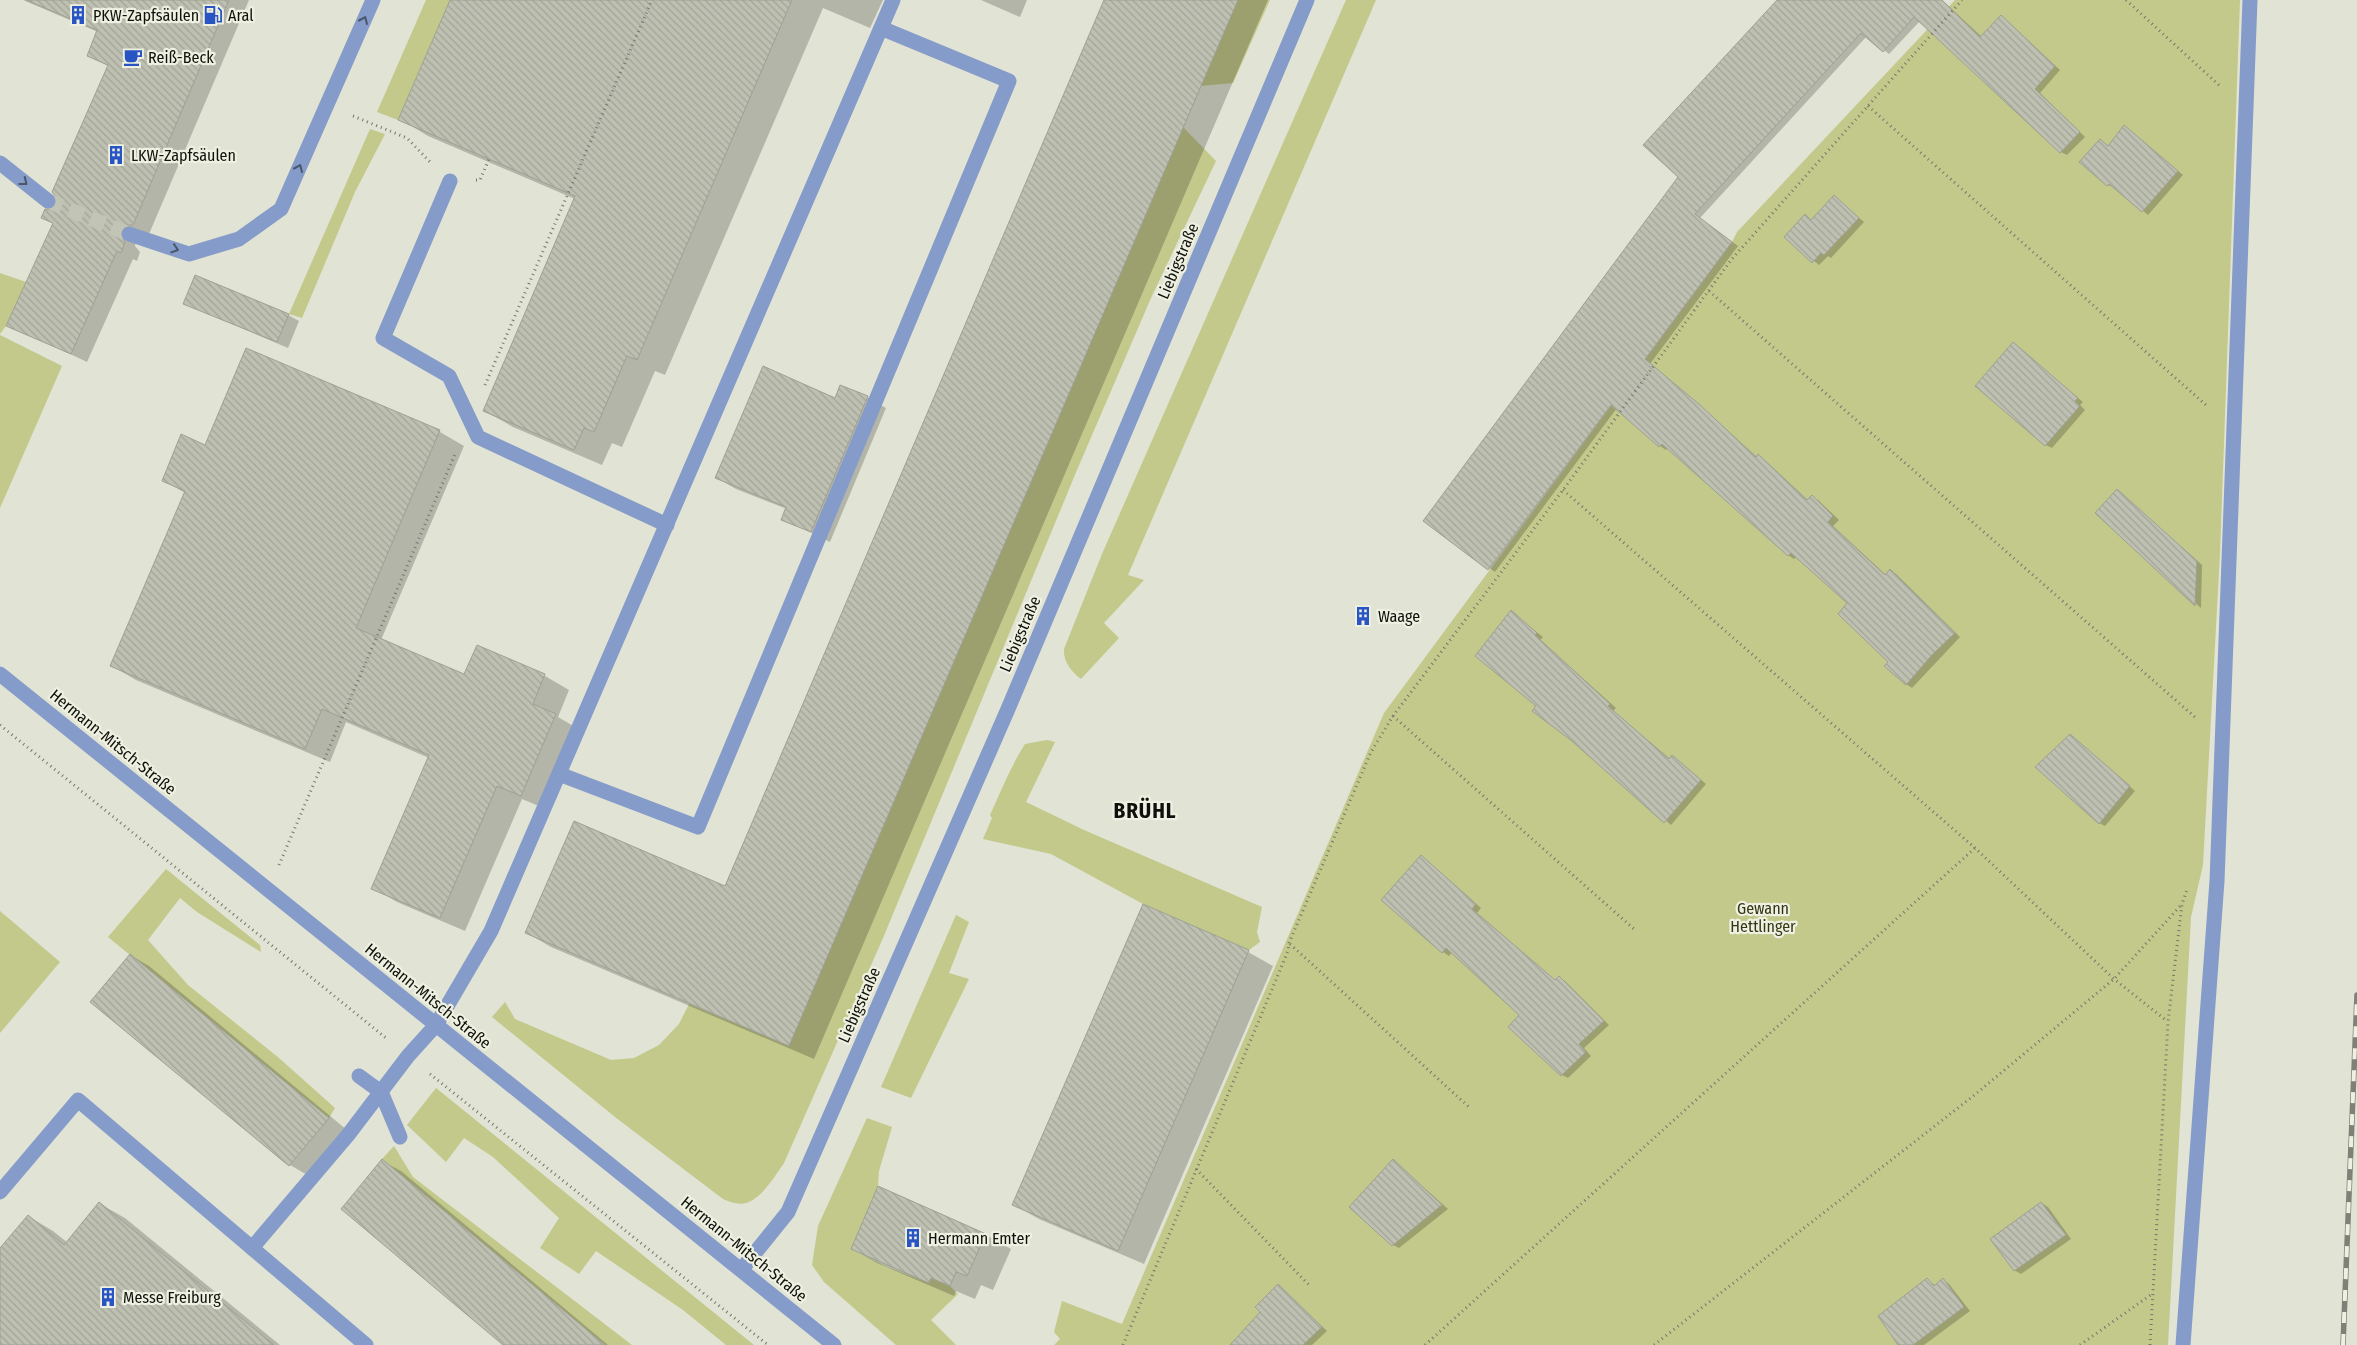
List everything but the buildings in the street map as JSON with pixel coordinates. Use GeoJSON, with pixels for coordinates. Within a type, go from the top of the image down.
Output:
{"type":"FeatureCollection","features":[{"type":"Feature","properties":{"kind":"street"},"geometry":{"type":"LineString","coordinates":[[129,234],[189,254],[239,239],[281,209],[373,0]]}},
{"type":"Feature","properties":{"kind":"street"},"geometry":{"type":"LineString","coordinates":[[252,1248],[348,1135],[408,1056],[436,1025],[492,931],[893,0]]}},
{"type":"Feature","properties":{"kind":"street","name":"Liebigstraße"},"geometry":{"type":"LineString","coordinates":[[742,1269],[788,1212],[1012,700],[1308,0]]}},
{"type":"Feature","properties":{"kind":"street"},"geometry":{"type":"LineString","coordinates":[[2183,1345],[2217,880],[2250,0]]}},
{"type":"Feature","properties":{"kind":"street"},"geometry":{"type":"LineString","coordinates":[[559,774],[698,827],[1009,81],[881,28]]}},
{"type":"Feature","properties":{"kind":"street"},"geometry":{"type":"LineString","coordinates":[[0,163],[48,201]]}},
{"type":"Feature","properties":{"kind":"street"},"geometry":{"type":"LineString","coordinates":[[450,181],[383,338],[449,376],[478,436],[667,525]]}},
{"type":"Feature","properties":{"kind":"street","name":"Hermann-Mitsch-Straße"},"geometry":{"type":"LineString","coordinates":[[0,674],[269,888],[834,1345]]}},
{"type":"Feature","properties":{"kind":"street"},"geometry":{"type":"LineString","coordinates":[[359,1076],[381,1092],[400,1137]]}},
{"type":"Feature","properties":{"kind":"street"},"geometry":{"type":"LineString","coordinates":[[0,1192],[78,1100],[366,1345]]}},
{"type":"Feature","properties":{"kind":"path"},"geometry":{"type":"LineString","coordinates":[[269,888],[652,0]]}},
{"type":"Feature","properties":{"kind":"path"},"geometry":{"type":"LineString","coordinates":[[1123,1345],[1288,951],[1289,943],[1371,752],[1393,716],[1563,490],[1731,260],[1962,0]]}},
{"type":"Feature","properties":{"kind":"path"},"geometry":{"type":"LineString","coordinates":[[2126,0],[2221,87]]}},
{"type":"Feature","properties":{"kind":"path"},"geometry":{"type":"LineString","coordinates":[[326,106],[406,138],[450,181],[480,180],[489,159]]}},
{"type":"Feature","properties":{"kind":"path"},"geometry":{"type":"LineString","coordinates":[[1868,106],[2210,408]]}},
{"type":"Feature","properties":{"kind":"path"},"geometry":{"type":"LineString","coordinates":[[1708,291],[2204,725]]}},
{"type":"Feature","properties":{"kind":"path"},"geometry":{"type":"LineString","coordinates":[[1563,490],[1975,848],[2114,979],[2168,1022]]}},
{"type":"Feature","properties":{"kind":"path"},"geometry":{"type":"LineString","coordinates":[[1393,716],[1634,929]]}},
{"type":"Feature","properties":{"kind":"path"},"geometry":{"type":"LineString","coordinates":[[0,726],[768,1345]]}},
{"type":"Feature","properties":{"kind":"path"},"geometry":{"type":"LineString","coordinates":[[1425,1345],[1975,848]]}},
{"type":"Feature","properties":{"kind":"path"},"geometry":{"type":"LineString","coordinates":[[1654,1345],[1972,1097],[2114,979],[2182,904]]}},
{"type":"Feature","properties":{"kind":"path"},"geometry":{"type":"LineString","coordinates":[[1289,943],[1470,1108]]}},
{"type":"Feature","properties":{"kind":"path"},"geometry":{"type":"LineString","coordinates":[[1196,1170],[1309,1285]]}},
{"type":"Feature","properties":{"kind":"path"},"geometry":{"type":"LineString","coordinates":[[1287,1262],[1291,1258]]}},
{"type":"Feature","properties":{"kind":"path"},"geometry":{"type":"LineString","coordinates":[[2080,1345],[2152,1294]]}},
{"type":"Feature","properties":{"kind":"green space"},"geometry":{"type":"Polygon","coordinates":[[[426,0],[450,0],[398,120],[377,112],[426,0]]]}},
{"type":"Feature","properties":{"kind":"green space"},"geometry":{"type":"Polygon","coordinates":[[[1238,0],[1270,0],[1233,83],[1200,86],[1238,0]]]}},
{"type":"Feature","properties":{"kind":"green space"},"geometry":{"type":"Polygon","coordinates":[[[1346,0],[1376,0],[1128,575],[1144,580],[1104,623],[1119,638],[1081,679],[1069,666],[1065,658],[1064,649],[1102,554],[1346,0]]]}},
{"type":"Feature","properties":{"kind":"green space","name":"Gewann Hettlinger"},"geometry":{"type":"Polygon","coordinates":[[[1955,0],[2240,0],[2220,554],[2203,865],[2191,917],[2168,1345],[1054,1345],[1060,1339],[1054,1332],[1062,1301],[1122,1324],[1384,713],[1732,242],[1737,232],[1955,0]]]}},
{"type":"Feature","properties":{"kind":"green space"},"geometry":{"type":"Polygon","coordinates":[[[1183,127],[1216,161],[1151,298],[1077,470],[883,938],[784,1163],[768,1186],[752,1200],[740,1204],[723,1199],[615,1117],[492,1017],[505,1002],[515,1019],[611,1060],[634,1058],[659,1045],[679,1024],[689,1004],[789,1046],[1183,127]]]}},
{"type":"Feature","properties":{"kind":"green space"},"geometry":{"type":"Polygon","coordinates":[[[370,129],[385,134],[355,192],[302,318],[289,314],[370,129]]]}},
{"type":"Feature","properties":{"kind":"green space"},"geometry":{"type":"Polygon","coordinates":[[[0,273],[26,282],[6,326],[0,334],[0,273]]]}},
{"type":"Feature","properties":{"kind":"green space"},"geometry":{"type":"Polygon","coordinates":[[[0,335],[62,366],[0,508],[0,335]]]}},
{"type":"Feature","properties":{"kind":"green space"},"geometry":{"type":"Polygon","coordinates":[[[1047,740],[1055,742],[1026,802],[1084,830],[1262,907],[1257,932],[1260,942],[1249,950],[1143,904],[1051,854],[983,839],[992,818],[990,815],[1025,744],[1047,740]]]}},
{"type":"Feature","properties":{"kind":"green space"},"geometry":{"type":"Polygon","coordinates":[[[166,869],[260,945],[261,952],[197,912],[180,898],[148,940],[188,985],[279,1058],[335,1108],[329,1118],[108,937],[166,869]]]}},
{"type":"Feature","properties":{"kind":"green space"},"geometry":{"type":"Polygon","coordinates":[[[0,911],[60,962],[0,1033],[0,911]]]}},
{"type":"Feature","properties":{"kind":"green space"},"geometry":{"type":"Polygon","coordinates":[[[956,915],[969,922],[949,973],[969,979],[911,1098],[881,1087],[956,915]]]}},
{"type":"Feature","properties":{"kind":"green space"},"geometry":{"type":"Polygon","coordinates":[[[436,1088],[754,1345],[726,1345],[683,1310],[596,1251],[579,1274],[540,1248],[559,1218],[493,1157],[464,1138],[446,1162],[407,1125],[436,1088]]]}},
{"type":"Feature","properties":{"kind":"green space"},"geometry":{"type":"Polygon","coordinates":[[[867,1118],[892,1127],[879,1171],[878,1186],[851,1249],[887,1267],[929,1283],[931,1278],[950,1286],[958,1294],[931,1320],[956,1345],[896,1345],[824,1282],[812,1265],[818,1226],[867,1118]]]}},
{"type":"Feature","properties":{"kind":"green space"},"geometry":{"type":"Polygon","coordinates":[[[394,1146],[413,1177],[632,1345],[605,1345],[382,1159],[394,1146]]]}},
{"type":"Feature","properties":{"kind":"tunnel"},"geometry":{"type":"LineString","coordinates":[[48,201],[129,234]]}},
{"type":"Feature","properties":{"kind":"railway"},"geometry":{"type":"LineString","coordinates":[[2343,1345],[2357,995]]}},
{"type":"Feature","properties":{"kind":"place","name":"PKW-Zapfsäulen"},"geometry":{"type":"Point","coordinates":[78,15]}},
{"type":"Feature","properties":{"kind":"place","name":"Aral"},"geometry":{"type":"Point","coordinates":[213,15]}},
{"type":"Feature","properties":{"kind":"place","name":"Reiß-Beck"},"geometry":{"type":"Point","coordinates":[133,57]}},
{"type":"Feature","properties":{"kind":"place","name":"LKW-Zapfsäulen"},"geometry":{"type":"Point","coordinates":[116,155]}},
{"type":"Feature","properties":{"kind":"place","name":"Waage"},"geometry":{"type":"Point","coordinates":[1363,616]}},
{"type":"Feature","properties":{"kind":"place","name":"Hermann Emter"},"geometry":{"type":"Point","coordinates":[913,1238]}},
{"type":"Feature","properties":{"kind":"place","name":"Messe Freiburg"},"geometry":{"type":"Point","coordinates":[108,1297]}},
{"type":"Feature","properties":{"kind":"district","name":"BRÜHL"},"geometry":{"type":"Point","coordinates":[1145,811]}}]}
